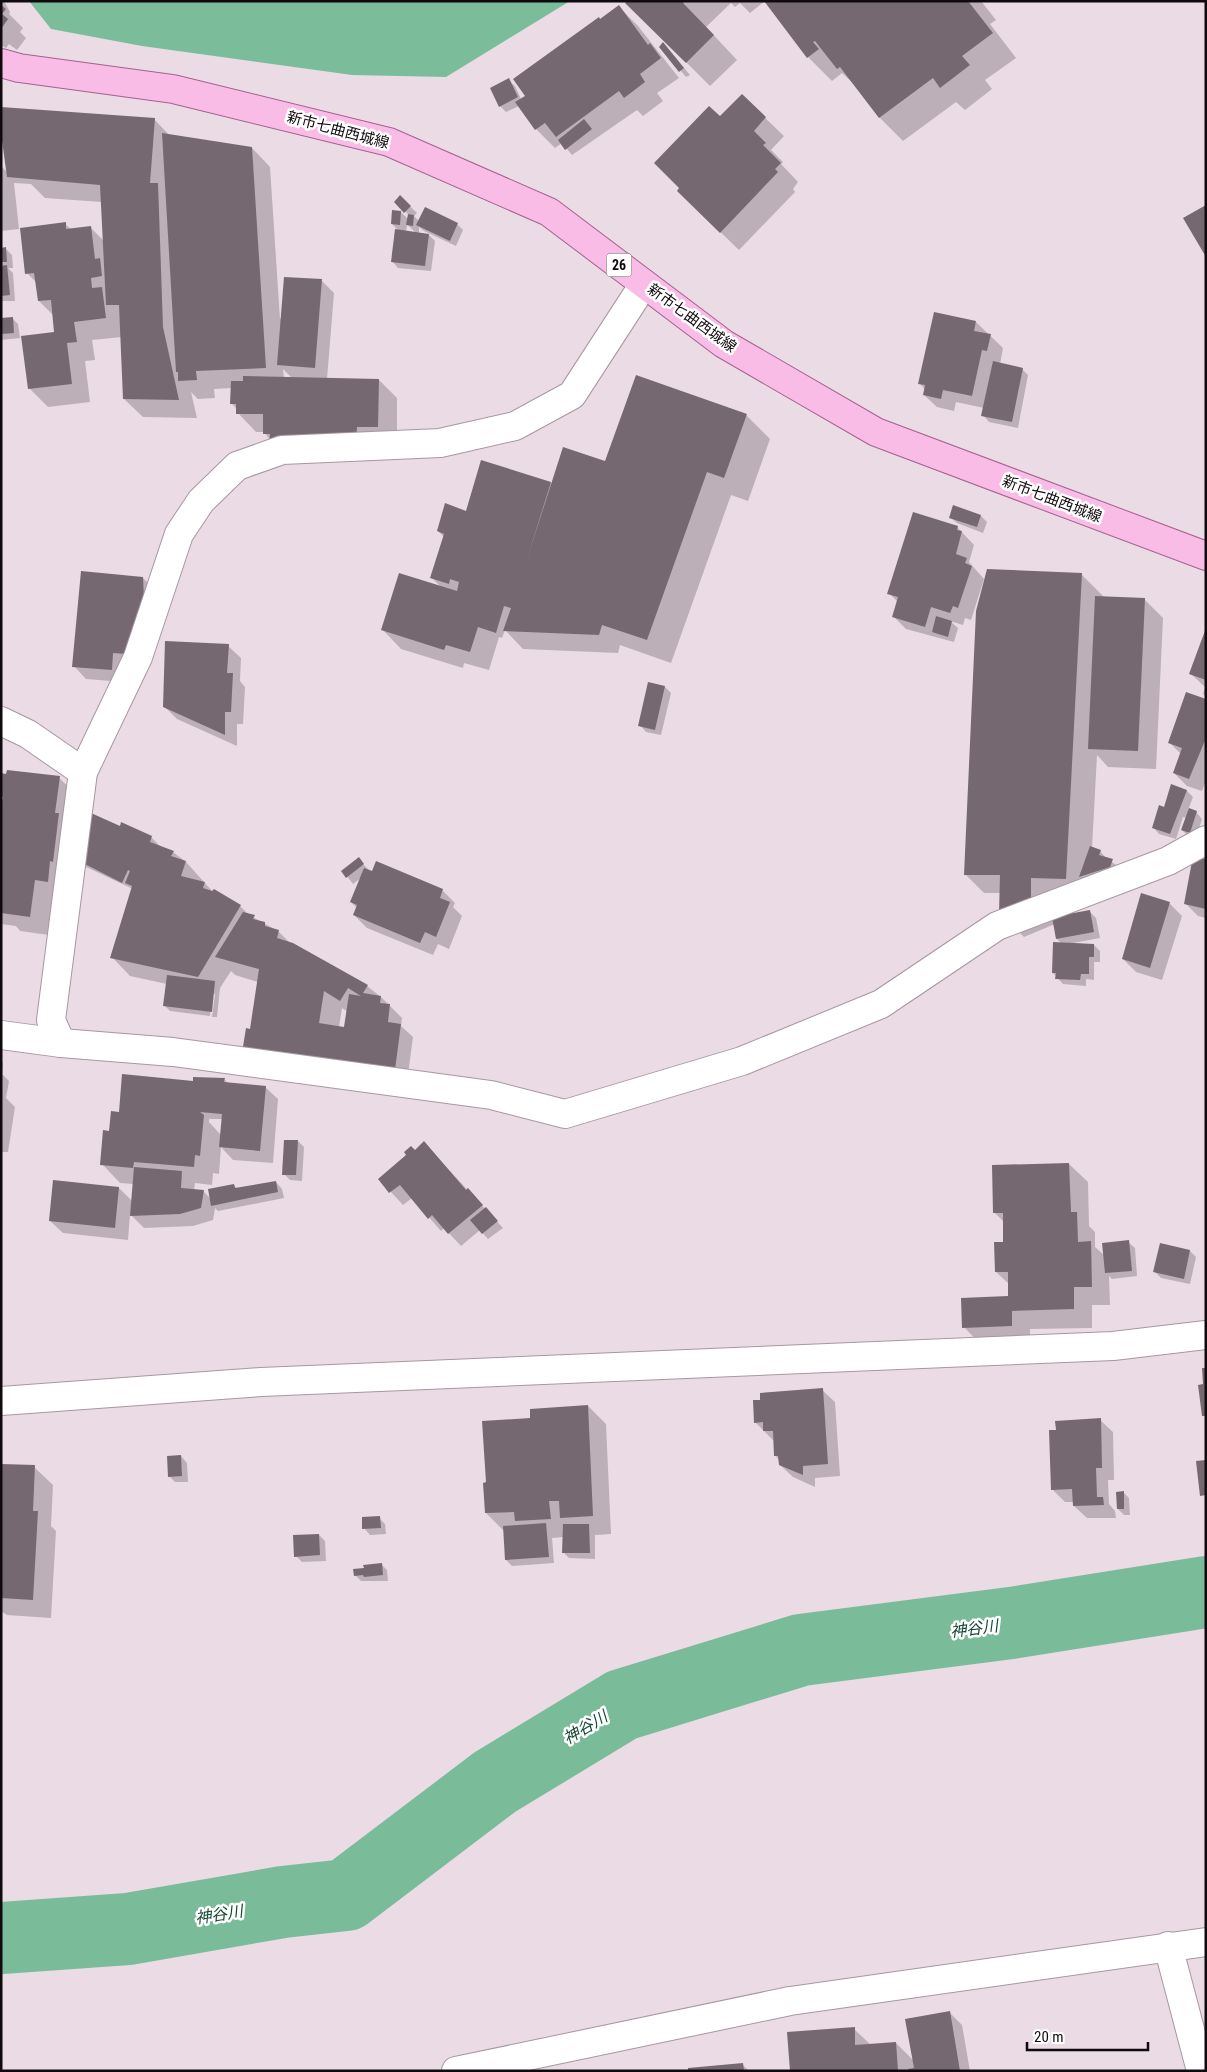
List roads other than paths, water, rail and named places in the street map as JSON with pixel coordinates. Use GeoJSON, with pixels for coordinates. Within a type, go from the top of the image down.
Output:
{"type":"FeatureCollection","features":[{"type":"Feature","properties":{"kind":"main road","name":"新市七曲西城線"},"geometry":{"type":"LineString","coordinates":[[1,63],[19,68],[172,89],[389,142],[549,212],[724,344],[876,432],[1206,556]]}},
{"type":"Feature","properties":{"kind":"street"},"geometry":{"type":"LineString","coordinates":[[61,1043],[52,1020],[82,772],[138,657],[179,534],[201,501],[237,466],[282,450],[440,443],[515,426],[572,395],[644,284]]}},
{"type":"Feature","properties":{"kind":"street"},"geometry":{"type":"LineString","coordinates":[[1,722],[28,734],[82,772]]}},
{"type":"Feature","properties":{"kind":"street"},"geometry":{"type":"LineString","coordinates":[[1,1035],[61,1043],[173,1052],[481,1093],[565,1114],[742,1061],[882,1004],[997,926],[1168,861],[1206,840]]}},
{"type":"Feature","properties":{"kind":"street"},"geometry":{"type":"LineString","coordinates":[[1,1401],[261,1382],[1113,1346],[1206,1335]]}},
{"type":"Feature","properties":{"kind":"street"},"geometry":{"type":"LineString","coordinates":[[456,2071],[562,2060],[790,2001],[1206,1942]]}},
{"type":"Feature","properties":{"kind":"street"},"geometry":{"type":"LineString","coordinates":[[1168,1946],[1201,2071]]}},
{"type":"Feature","properties":{"kind":"waterway","name":"神谷川"},"geometry":{"type":"LineString","coordinates":[[1,1938],[128,1929],[283,1902],[346,1895],[495,1782],[622,1705],[801,1650],[1011,1623],[1206,1592]]}}]}
